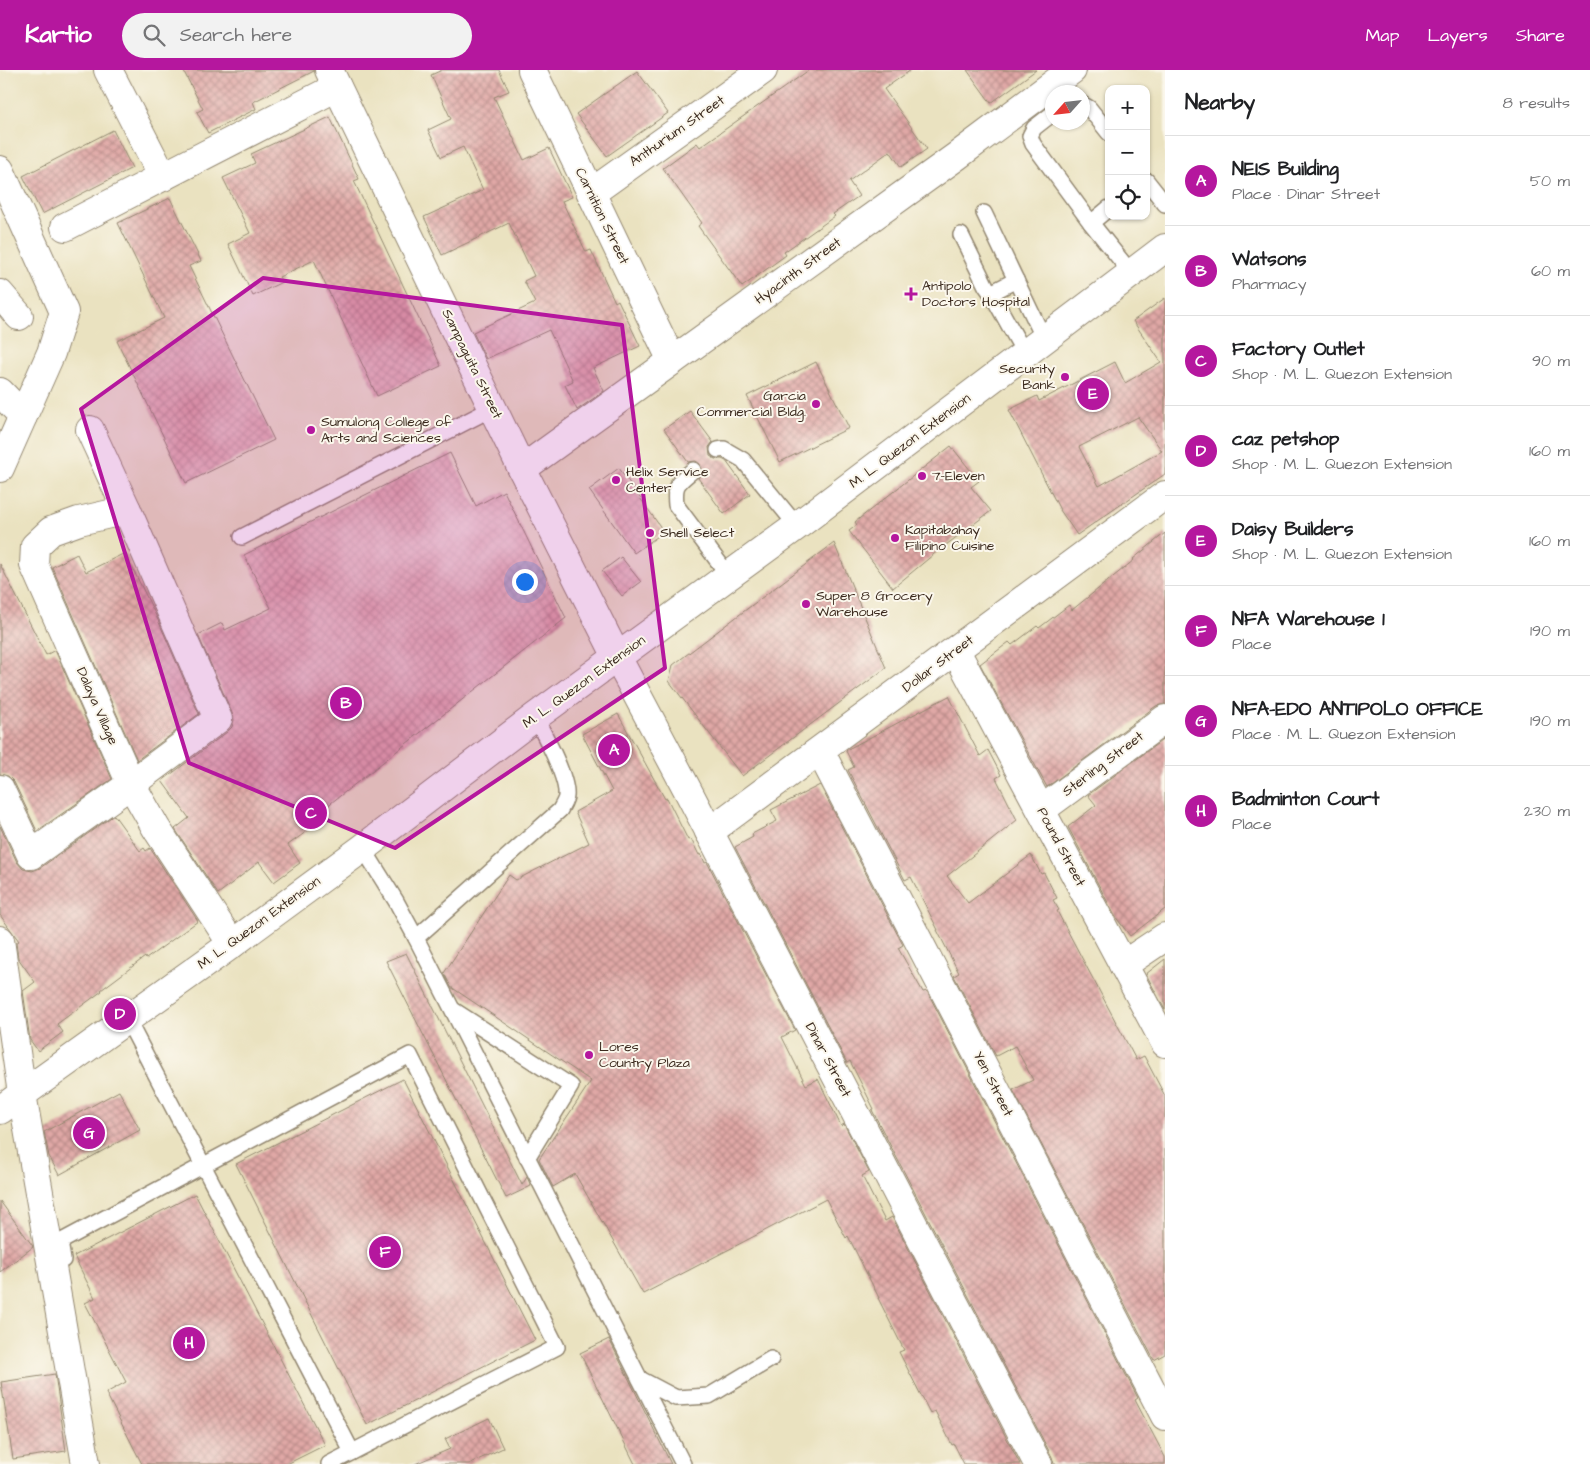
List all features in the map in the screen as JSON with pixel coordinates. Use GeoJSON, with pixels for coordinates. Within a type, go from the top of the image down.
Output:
{"type":"FeatureCollection","features":[{"type":"Feature","properties":{"kind":"street"},"geometry":{"type":"LineString","coordinates":[[108,70],[163,177]]}},
{"type":"Feature","properties":{"kind":"street","name":"Carnition Street"},"geometry":{"type":"LineString","coordinates":[[532,70],[672,361]]}},
{"type":"Feature","properties":{"kind":"street","name":"Anthurium Street"},"geometry":{"type":"LineString","coordinates":[[591,193],[763,70]]}},
{"type":"Feature","properties":{"kind":"street","name":"Hyacinth Street"},"geometry":{"type":"LineString","coordinates":[[522,469],[958,156],[1072,70]]}},
{"type":"Feature","properties":{"kind":"street"},"geometry":{"type":"LineString","coordinates":[[65,227],[163,177],[333,79]]}},
{"type":"Feature","properties":{"kind":"street","name":"Sampaguita Street"},"geometry":{"type":"LineString","coordinates":[[333,79],[522,469],[617,657]]}},
{"type":"Feature","properties":{"kind":"street"},"geometry":{"type":"LineString","coordinates":[[0,170],[64,312],[51,352],[0,468]]}},
{"type":"Feature","properties":{"kind":"street","name":"M. L. Quezon Extension"},"geometry":{"type":"LineString","coordinates":[[0,1110],[363,848],[535,717],[797,526],[1165,248]]}},
{"type":"Feature","properties":{"kind":"street"},"geometry":{"type":"LineString","coordinates":[[0,294],[19,316]]}},
{"type":"Feature","properties":{"kind":"street"},"geometry":{"type":"LineString","coordinates":[[0,392],[23,416]]}},
{"type":"Feature","properties":{"kind":"street"},"geometry":{"type":"LineString","coordinates":[[0,789],[31,855],[218,719],[90,430]]}},
{"type":"Feature","properties":{"kind":"street","name":"Dollar Street"},"geometry":{"type":"LineString","coordinates":[[709,832],[820,752],[1165,495]]}},
{"type":"Feature","properties":{"kind":"street","name":"Dalaya Village"},"geometry":{"type":"LineString","coordinates":[[127,510],[51,531],[35,546],[34,565],[131,784],[156,828],[232,944]]}},
{"type":"Feature","properties":{"kind":"street","name":"Pound Street"},"geometry":{"type":"LineString","coordinates":[[956,651],[1165,1043]]}},
{"type":"Feature","properties":{"kind":"street","name":"Dinar Street"},"geometry":{"type":"LineString","coordinates":[[617,657],[1038,1464]]}},
{"type":"Feature","properties":{"kind":"street","name":"Sterling Street"},"geometry":{"type":"LineString","coordinates":[[1041,810],[1165,719]]}},
{"type":"Feature","properties":{"kind":"street","name":"Yen Street"},"geometry":{"type":"LineString","coordinates":[[820,752],[1165,1416]]}},
{"type":"Feature","properties":{"kind":"street"},"geometry":{"type":"LineString","coordinates":[[1123,965],[1165,937]]}},
{"type":"Feature","properties":{"kind":"street"},"geometry":{"type":"LineString","coordinates":[[0,940],[22,1094],[86,1464]]}},
{"type":"Feature","properties":{"kind":"lane"},"geometry":{"type":"LineString","coordinates":[[1090,109],[1107,130]]}},
{"type":"Feature","properties":{"kind":"lane"},"geometry":{"type":"LineString","coordinates":[[1045,119],[1034,128],[1030,136],[1033,144],[1091,223],[1132,274]]}},
{"type":"Feature","properties":{"kind":"lane"},"geometry":{"type":"LineString","coordinates":[[1150,185],[1165,204]]}},
{"type":"Feature","properties":{"kind":"lane"},"geometry":{"type":"LineString","coordinates":[[1091,223],[1105,211]]}},
{"type":"Feature","properties":{"kind":"lane"},"geometry":{"type":"LineString","coordinates":[[984,213],[1016,280],[1035,347]]}},
{"type":"Feature","properties":{"kind":"lane"},"geometry":{"type":"LineString","coordinates":[[961,235],[986,286],[1035,347]]}},
{"type":"Feature","properties":{"kind":"lane"},"geometry":{"type":"LineString","coordinates":[[991,292],[1016,280]]}},
{"type":"Feature","properties":{"kind":"lane"},"geometry":{"type":"LineString","coordinates":[[242,537],[493,408]]}},
{"type":"Feature","properties":{"kind":"lane"},"geometry":{"type":"LineString","coordinates":[[718,450],[724,449],[743,460],[797,526]]}},
{"type":"Feature","properties":{"kind":"lane"},"geometry":{"type":"LineString","coordinates":[[693,470],[676,485],[676,505],[728,576]]}},
{"type":"Feature","properties":{"kind":"lane"},"geometry":{"type":"LineString","coordinates":[[416,938],[560,810],[566,796],[563,777],[535,717]]}},
{"type":"Feature","properties":{"kind":"lane"},"geometry":{"type":"LineString","coordinates":[[363,848],[396,901],[416,938],[683,1464]]}},
{"type":"Feature","properties":{"kind":"lane"},"geometry":{"type":"LineString","coordinates":[[453,1010],[572,1086],[526,1158]]}},
{"type":"Feature","properties":{"kind":"lane"},"geometry":{"type":"LineString","coordinates":[[127,1020],[352,1452]]}},
{"type":"Feature","properties":{"kind":"lane"},"geometry":{"type":"LineString","coordinates":[[98,1464],[60,1242],[410,1055],[557,1347],[329,1464]]}},
{"type":"Feature","properties":{"kind":"lane"},"geometry":{"type":"LineString","coordinates":[[640,1379],[676,1398],[709,1396],[771,1359]]}},
{"type":"Feature","properties":{"kind":"highlighted area"},"geometry":{"type":"Polygon","coordinates":[[[263,278],[622,325],[665,668],[395,848],[189,763],[81,409],[263,278]]]}},
{"type":"Feature","properties":{"kind":"building"},"geometry":{"type":"Polygon","coordinates":[[[183,70],[314,71],[253,102],[256,109],[208,133],[197,112],[203,109],[183,70]]]}},
{"type":"Feature","properties":{"kind":"building"},"geometry":{"type":"Polygon","coordinates":[[[442,70],[499,70],[509,91],[494,97],[524,160],[549,148],[572,197],[562,201],[586,252],[591,250],[615,302],[618,300],[640,346],[593,368],[604,391],[577,410],[565,385],[573,381],[549,330],[486,359],[473,332],[535,303],[524,281],[534,276],[509,223],[442,255],[424,217],[483,190],[463,147],[441,157],[428,130],[451,119],[431,75],[442,70]]]}},
{"type":"Feature","properties":{"kind":"building"},"geometry":{"type":"Polygon","coordinates":[[[809,70],[911,70],[884,89],[927,149],[901,167],[890,151],[849,181],[859,196],[833,214],[835,216],[784,252],[786,255],[742,287],[698,226],[702,223],[663,168],[697,143],[700,147],[809,70]]]}},
{"type":"Feature","properties":{"kind":"building"},"geometry":{"type":"Polygon","coordinates":[[[967,70],[1036,70],[991,103],[967,70]]]}},
{"type":"Feature","properties":{"kind":"building"},"geometry":{"type":"Polygon","coordinates":[[[637,71],[668,113],[607,156],[576,114],[637,71]]]}},
{"type":"Feature","properties":{"kind":"building"},"geometry":{"type":"Polygon","coordinates":[[[330,117],[359,179],[354,181],[441,366],[377,396],[314,260],[279,277],[282,282],[253,296],[228,244],[250,233],[223,178],[255,163],[251,154],[330,117]]]}},
{"type":"Feature","properties":{"kind":"building"},"geometry":{"type":"Polygon","coordinates":[[[113,130],[132,168],[42,214],[23,176],[113,130]]]}},
{"type":"Feature","properties":{"kind":"building"},"geometry":{"type":"Polygon","coordinates":[[[170,198],[201,261],[189,266],[274,440],[186,483],[117,341],[164,318],[118,223],[170,198]]]}},
{"type":"Feature","properties":{"kind":"building"},"geometry":{"type":"Polygon","coordinates":[[[1165,298],[1165,474],[1077,535],[1060,510],[1009,410],[1037,396],[1039,401],[1115,362],[1125,383],[1161,362],[1133,321],[1165,298]],[[1138,417],[1079,447],[1099,486],[1162,451],[1138,417]]]}},
{"type":"Feature","properties":{"kind":"building"},"geometry":{"type":"Polygon","coordinates":[[[816,362],[849,428],[780,462],[747,396],[816,362]]]}},
{"type":"Feature","properties":{"kind":"building"},"geometry":{"type":"Polygon","coordinates":[[[690,411],[713,442],[709,447],[710,456],[726,461],[750,494],[724,514],[698,478],[702,473],[700,464],[696,461],[688,462],[664,429],[690,411]]]}},
{"type":"Feature","properties":{"kind":"building"},"geometry":{"type":"Polygon","coordinates":[[[951,446],[979,481],[971,487],[991,511],[893,588],[849,531],[857,525],[855,522],[951,446]]]}},
{"type":"Feature","properties":{"kind":"building"},"geometry":{"type":"Polygon","coordinates":[[[450,453],[476,506],[504,491],[566,618],[317,814],[321,821],[288,845],[300,863],[274,882],[259,862],[218,894],[175,829],[189,818],[162,781],[227,732],[232,727],[234,720],[198,635],[222,623],[225,630],[271,608],[244,555],[450,453]]]}},
{"type":"Feature","properties":{"kind":"building"},"geometry":{"type":"Polygon","coordinates":[[[619,468],[664,532],[634,553],[589,490],[619,468]]]}},
{"type":"Feature","properties":{"kind":"building"},"geometry":{"type":"Polygon","coordinates":[[[1165,533],[1165,704],[1156,706],[1047,787],[980,664],[1009,642],[1012,645],[1037,626],[1039,628],[1069,605],[1072,610],[1165,533]]]}},
{"type":"Feature","properties":{"kind":"building","name":"Super 8 Grocery Warehouse"},"geometry":{"type":"Polygon","coordinates":[[[834,543],[886,668],[742,776],[669,681],[673,665],[834,543]]]}},
{"type":"Feature","properties":{"kind":"building"},"geometry":{"type":"Polygon","coordinates":[[[125,553],[158,620],[199,714],[137,760],[52,567],[77,554],[86,572],[125,553]]]}},
{"type":"Feature","properties":{"kind":"building"},"geometry":{"type":"Polygon","coordinates":[[[621,557],[641,582],[622,596],[602,571],[621,557]]]}},
{"type":"Feature","properties":{"kind":"building"},"geometry":{"type":"Polygon","coordinates":[[[0,564],[46,655],[55,650],[112,779],[37,831],[14,782],[8,776],[0,774],[0,564]]]}},
{"type":"Feature","properties":{"kind":"building"},"geometry":{"type":"Polygon","coordinates":[[[949,696],[980,756],[988,750],[1001,775],[996,778],[1017,820],[947,876],[968,903],[1031,855],[1041,874],[1044,873],[1057,898],[1053,900],[1059,910],[1057,911],[1136,1060],[1144,1056],[1165,1096],[1165,1354],[1154,1360],[1013,1090],[1033,1080],[1015,1046],[996,1056],[954,976],[959,973],[911,877],[905,880],[848,770],[854,767],[846,751],[848,749],[949,696]]]}},
{"type":"Feature","properties":{"kind":"building"},"geometry":{"type":"Polygon","coordinates":[[[618,714],[665,799],[667,798],[688,840],[691,839],[699,855],[701,854],[705,863],[707,862],[795,1030],[782,1037],[806,1085],[818,1079],[841,1126],[844,1124],[869,1172],[862,1176],[885,1221],[892,1217],[1020,1464],[964,1464],[935,1411],[930,1413],[899,1352],[904,1350],[879,1298],[848,1236],[846,1238],[826,1199],[643,1294],[575,1174],[553,1187],[539,1159],[591,1081],[451,987],[444,973],[509,875],[516,880],[589,843],[575,812],[612,791],[582,734],[618,714]]]}},
{"type":"Feature","properties":{"kind":"building"},"geometry":{"type":"Polygon","coordinates":[[[1165,738],[1165,909],[1130,936],[1115,916],[1068,827],[1096,805],[1088,795],[1165,738]]]}},
{"type":"Feature","properties":{"kind":"building"},"geometry":{"type":"Polygon","coordinates":[[[820,785],[903,945],[898,948],[923,992],[927,991],[1138,1398],[1135,1400],[1165,1457],[1165,1464],[1054,1464],[872,1110],[874,1109],[850,1061],[847,1063],[735,847],[753,837],[752,834],[777,821],[771,810],[820,785]]]}},
{"type":"Feature","properties":{"kind":"building"},"geometry":{"type":"Polygon","coordinates":[[[114,815],[140,851],[144,848],[146,851],[150,848],[198,921],[146,959],[145,957],[57,1024],[63,1032],[38,1051],[30,1040],[23,991],[35,982],[18,958],[16,943],[19,941],[0,915],[0,826],[17,862],[23,869],[32,871],[40,868],[114,815]]]}},
{"type":"Feature","properties":{"kind":"building"},"geometry":{"type":"Polygon","coordinates":[[[406,953],[522,1185],[527,1177],[531,1186],[506,1198],[386,961],[406,953]]]}},
{"type":"Feature","properties":{"kind":"building"},"geometry":{"type":"Polygon","coordinates":[[[1165,959],[1165,1010],[1146,974],[1165,959]]]}},
{"type":"Feature","properties":{"kind":"building"},"geometry":{"type":"Polygon","coordinates":[[[403,1079],[535,1340],[367,1425],[236,1164],[403,1079]]]}},
{"type":"Feature","properties":{"kind":"building"},"geometry":{"type":"Polygon","coordinates":[[[119,1091],[140,1130],[59,1175],[49,1156],[44,1132],[119,1091]]]}},
{"type":"Feature","properties":{"kind":"building"},"geometry":{"type":"Polygon","coordinates":[[[195,1194],[325,1445],[287,1464],[142,1464],[106,1393],[126,1382],[85,1303],[95,1298],[74,1256],[195,1194]]]}},
{"type":"Feature","properties":{"kind":"building"},"geometry":{"type":"Polygon","coordinates":[[[0,1201],[33,1247],[0,1272],[0,1201]]]}},
{"type":"Feature","properties":{"kind":"building"},"geometry":{"type":"Polygon","coordinates":[[[609,1339],[671,1464],[635,1464],[580,1353],[609,1339]]]}},
{"type":"Feature","properties":{"kind":"building"},"geometry":{"type":"Polygon","coordinates":[[[55,1374],[66,1451],[13,1459],[1,1382],[55,1374]]]}},
{"type":"Feature","properties":{"kind":"building"},"geometry":{"type":"Polygon","coordinates":[[[489,1418],[503,1448],[469,1464],[415,1464],[450,1449],[445,1439],[489,1418]]]}},
{"type":"Feature","properties":{"kind":"place","name":"Antipolo Doctors Hospital"},"geometry":{"type":"Point","coordinates":[911,294]}},
{"type":"Feature","properties":{"kind":"place","name":"Security Bank"},"geometry":{"type":"Point","coordinates":[1065,377]}},
{"type":"Feature","properties":{"kind":"place","name":"Daisy Builders"},"geometry":{"type":"Point","coordinates":[1093,394]}},
{"type":"Feature","properties":{"kind":"place","name":"Garcia Commercial Bldg."},"geometry":{"type":"Point","coordinates":[816,404]}},
{"type":"Feature","properties":{"kind":"place","name":"Sumulong College of Arts and Sciences"},"geometry":{"type":"Point","coordinates":[311,430]}},
{"type":"Feature","properties":{"kind":"place","name":"7-Eleven"},"geometry":{"type":"Point","coordinates":[922,476]}},
{"type":"Feature","properties":{"kind":"place","name":"Helix Service Center"},"geometry":{"type":"Point","coordinates":[616,480]}},
{"type":"Feature","properties":{"kind":"place","name":"Shell Select"},"geometry":{"type":"Point","coordinates":[650,533]}},
{"type":"Feature","properties":{"kind":"place","name":"Kapitabahay Filipino Cuisine"},"geometry":{"type":"Point","coordinates":[895,538]}},
{"type":"Feature","properties":{"kind":"place","name":"Super 8 Grocery Warehouse"},"geometry":{"type":"Point","coordinates":[806,604]}},
{"type":"Feature","properties":{"kind":"place","name":"Watsons"},"geometry":{"type":"Point","coordinates":[346,703]}},
{"type":"Feature","properties":{"kind":"place","name":"NEIS Building"},"geometry":{"type":"Point","coordinates":[614,750]}},
{"type":"Feature","properties":{"kind":"place","name":"Factory Outlet"},"geometry":{"type":"Point","coordinates":[311,813]}},
{"type":"Feature","properties":{"kind":"place","name":"caz petshop"},"geometry":{"type":"Point","coordinates":[120,1014]}},
{"type":"Feature","properties":{"kind":"place","name":"Lores Country Plaza"},"geometry":{"type":"Point","coordinates":[589,1055]}},
{"type":"Feature","properties":{"kind":"place","name":"NFA-EDO ANTIPOLO OFFICE"},"geometry":{"type":"Point","coordinates":[89,1133]}},
{"type":"Feature","properties":{"kind":"place","name":"NFA Warehouse 1"},"geometry":{"type":"Point","coordinates":[385,1252]}},
{"type":"Feature","properties":{"kind":"place","name":"Badminton Court"},"geometry":{"type":"Point","coordinates":[189,1343]}}]}
